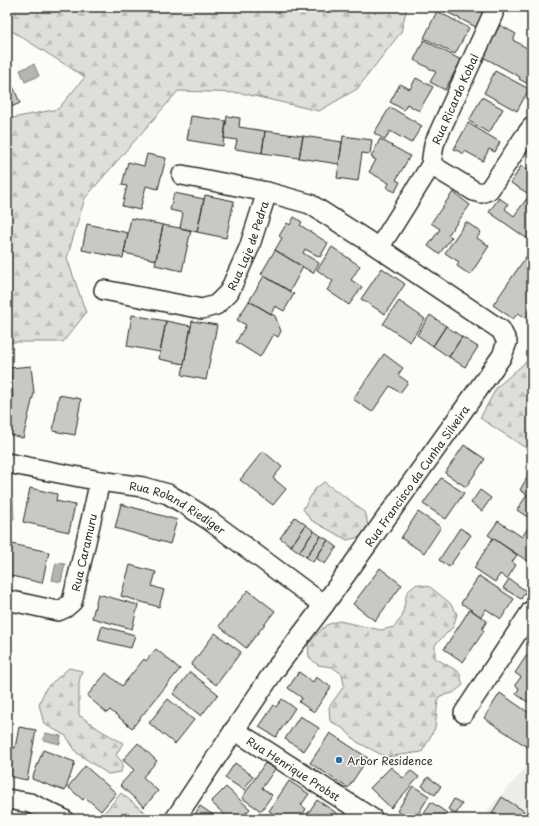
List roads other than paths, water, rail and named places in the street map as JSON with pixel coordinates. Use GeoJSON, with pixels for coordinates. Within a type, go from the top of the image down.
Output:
{"type":"FeatureCollection","features":[{"type":"Feature","properties":{"kind":"street","name":"Rua Ricardo Kobal"},"geometry":{"type":"LineString","coordinates":[[431,166],[434,144],[493,14]]}},
{"type":"Feature","properties":{"kind":"street"},"geometry":{"type":"LineString","coordinates":[[379,248],[431,166],[474,191],[481,193],[489,190],[532,127]]}},
{"type":"Feature","properties":{"kind":"street"},"geometry":{"type":"LineString","coordinates":[[182,174],[267,192]]}},
{"type":"Feature","properties":{"kind":"street","name":"Rua Laje de Pedra"},"geometry":{"type":"LineString","coordinates":[[104,290],[202,309],[216,305],[228,292],[249,248],[267,192],[310,204],[379,248]]}},
{"type":"Feature","properties":{"kind":"street","name":"Rua Francisco da Cunha Silveira"},"geometry":{"type":"LineString","coordinates":[[175,819],[274,671],[324,605],[502,356],[507,342],[501,330],[379,248]]}},
{"type":"Feature","properties":{"kind":"street","name":"Rua Roland Riediger"},"geometry":{"type":"LineString","coordinates":[[7,463],[100,481],[143,486],[168,494],[209,520],[324,605]]}},
{"type":"Feature","properties":{"kind":"street","name":"Rua Caramuru"},"geometry":{"type":"LineString","coordinates":[[7,600],[58,611],[65,608],[72,602],[100,481]]}},
{"type":"Feature","properties":{"kind":"street"},"geometry":{"type":"LineString","coordinates":[[464,713],[532,610]]}},
{"type":"Feature","properties":{"kind":"street","name":"Rua Henrique Probst"},"geometry":{"type":"LineString","coordinates":[[234,730],[374,819]]}},
{"type":"Feature","properties":{"kind":"street"},"geometry":{"type":"LineString","coordinates":[[7,799],[30,803],[63,819]]}},
{"type":"Feature","properties":{"kind":"place","name":"Arbor Residence"},"geometry":{"type":"Point","coordinates":[339,760]}}]}
